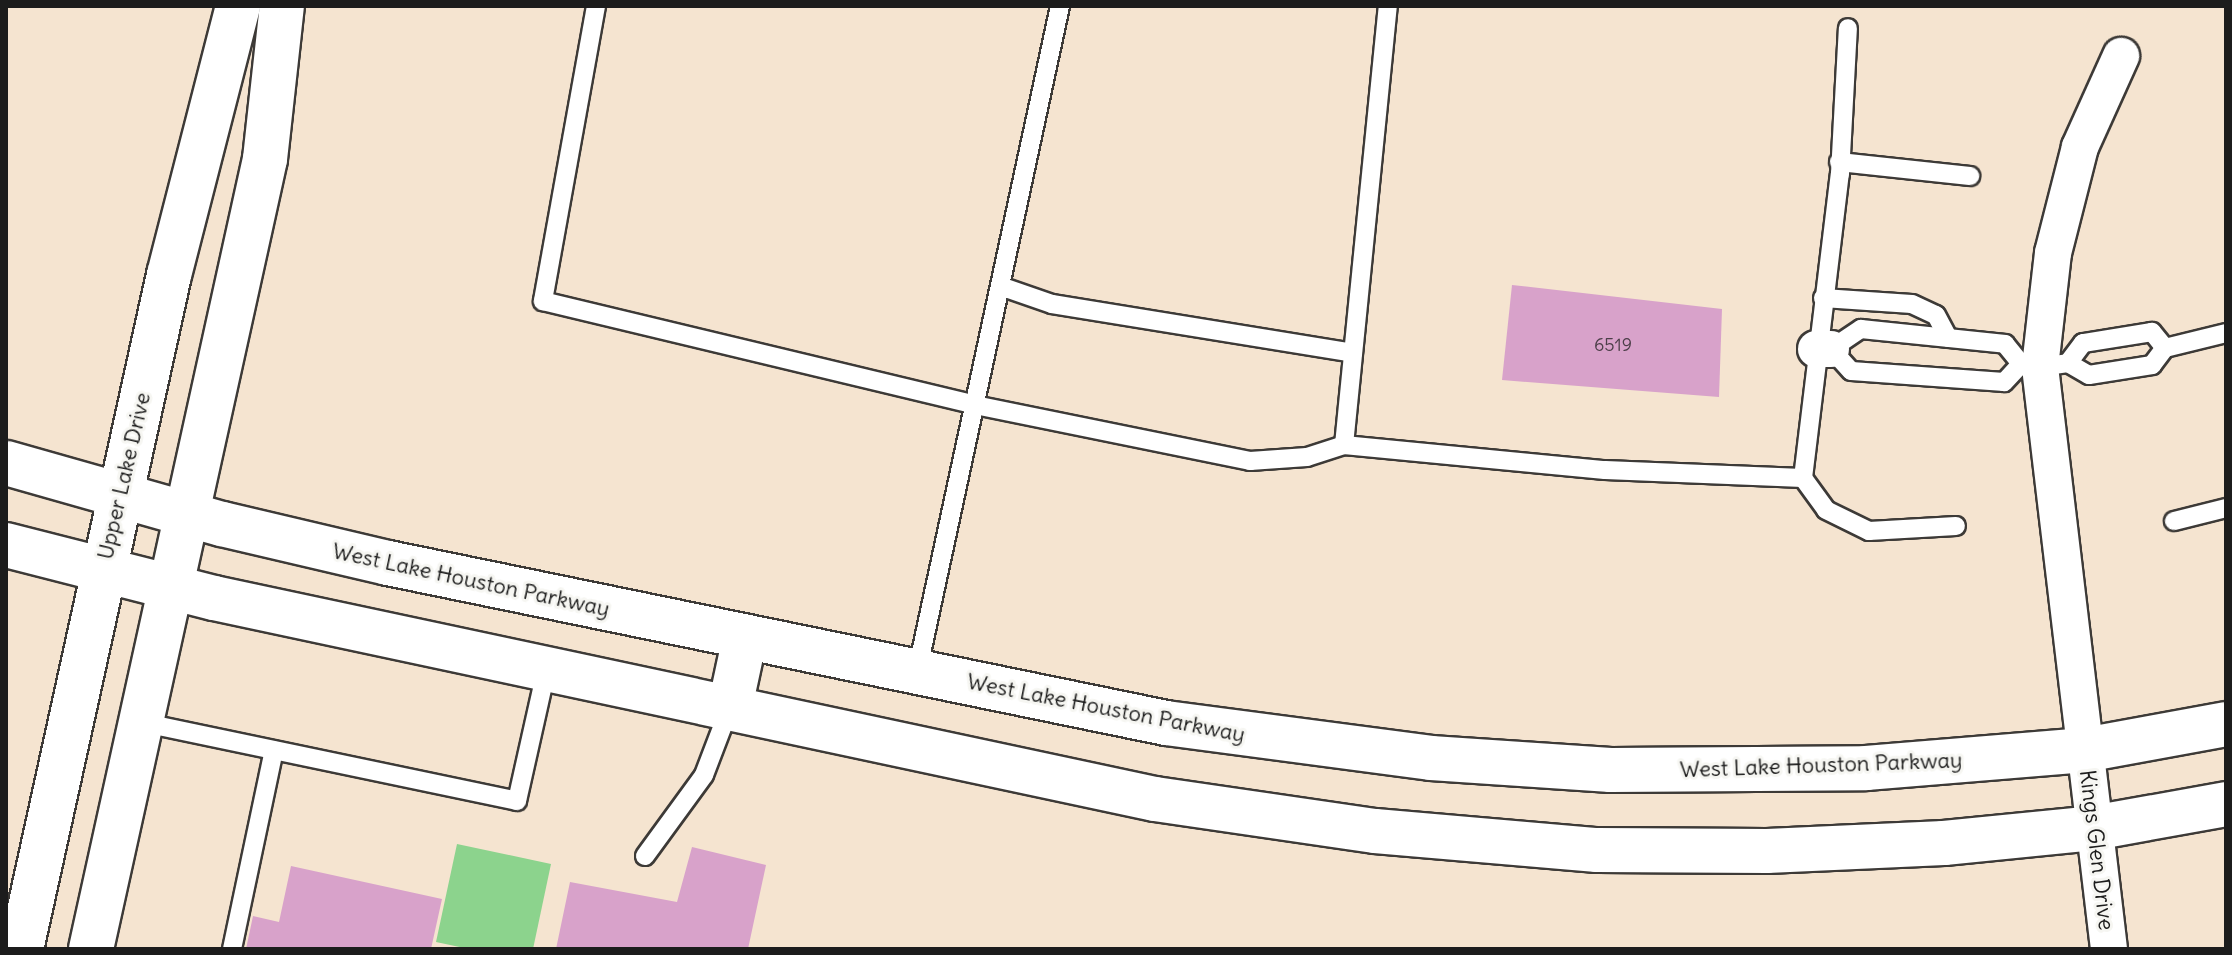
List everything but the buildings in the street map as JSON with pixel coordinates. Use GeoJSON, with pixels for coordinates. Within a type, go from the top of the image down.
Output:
{"type":"FeatureCollection","features":[{"type":"Feature","properties":{"kind":"main road","name":"Upper Lake Drive"},"geometry":{"type":"LineString","coordinates":[[21,949],[119,496],[238,6]]}},
{"type":"Feature","properties":{"kind":"main road"},"geometry":{"type":"LineString","coordinates":[[91,949],[168,586],[265,159],[282,6]]}},
{"type":"Feature","properties":{"kind":"main road","name":"West Lake Houston Parkway"},"geometry":{"type":"LineString","coordinates":[[6,463],[185,514],[388,563],[745,637],[1166,723],[1431,758],[1740,772],[2085,750],[2226,724]]}},
{"type":"Feature","properties":{"kind":"main road"},"geometry":{"type":"LineString","coordinates":[[6,545],[168,586],[546,671],[730,707],[1155,799],[1390,832],[1597,850],[1767,851],[1944,843],[2093,828],[2226,804]]}},
{"type":"Feature","properties":{"kind":"main road"},"geometry":{"type":"LineString","coordinates":[[730,707],[745,637]]}},
{"type":"Feature","properties":{"kind":"street","name":"Kings Glen Drive"},"geometry":{"type":"LineString","coordinates":[[2109,949],[2043,365],[2053,253],[2080,147],[2121,56]]}},
{"type":"Feature","properties":{"kind":"lane"},"geometry":{"type":"LineString","coordinates":[[596,6],[543,301],[975,405],[1250,461],[1307,457],[1344,445],[1605,470],[1803,478]]}},
{"type":"Feature","properties":{"kind":"lane"},"geometry":{"type":"LineString","coordinates":[[917,672],[1060,6]]}},
{"type":"Feature","properties":{"kind":"lane"},"geometry":{"type":"LineString","coordinates":[[1344,445],[1388,6]]}},
{"type":"Feature","properties":{"kind":"lane"},"geometry":{"type":"LineString","coordinates":[[1848,28],[1839,162],[1823,298],[1823,349],[1803,478],[1826,510],[1869,531],[1956,526]]}},
{"type":"Feature","properties":{"kind":"lane"},"geometry":{"type":"LineString","coordinates":[[1839,162],[1970,176]]}},
{"type":"Feature","properties":{"kind":"lane"},"geometry":{"type":"LineString","coordinates":[[1000,286],[1052,304],[1353,353]]}},
{"type":"Feature","properties":{"kind":"lane"},"geometry":{"type":"LineString","coordinates":[[1823,298],[1912,304],[1936,315],[1948,338]]}},
{"type":"Feature","properties":{"kind":"lane"},"geometry":{"type":"LineString","coordinates":[[1823,349],[1861,329],[2005,344],[2043,365],[2089,375],[2152,365],[2165,348],[2226,333]]}},
{"type":"Feature","properties":{"kind":"lane"},"geometry":{"type":"LineString","coordinates":[[1823,349],[1851,371],[2004,382],[2083,343],[2152,332],[2165,348]]}},
{"type":"Feature","properties":{"kind":"lane"},"geometry":{"type":"LineString","coordinates":[[2174,521],[2226,508]]}},
{"type":"Feature","properties":{"kind":"lane"},"geometry":{"type":"LineString","coordinates":[[139,722],[517,801],[546,671]]}},
{"type":"Feature","properties":{"kind":"lane"},"geometry":{"type":"LineString","coordinates":[[645,856],[704,775],[730,707]]}},
{"type":"Feature","properties":{"kind":"lane"},"geometry":{"type":"LineString","coordinates":[[232,949],[274,750]]}},
{"type":"Feature","properties":{"kind":"green space"},"geometry":{"type":"Polygon","coordinates":[[[457,844],[551,864],[533,949],[469,949],[436,942],[457,844]]]}}]}
